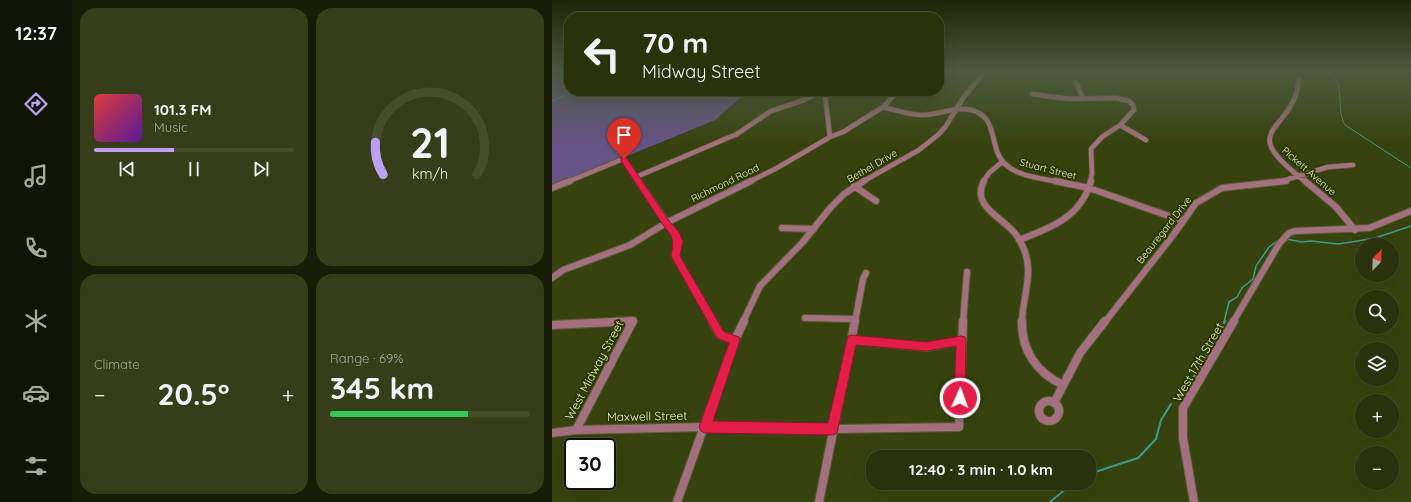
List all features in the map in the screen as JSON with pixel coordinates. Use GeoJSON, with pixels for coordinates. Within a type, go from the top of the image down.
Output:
{"type":"FeatureCollection","features":[{"type":"Feature","properties":{"kind":"street","name":"Bethel Drive"},"geometry":{"type":"LineString","coordinates":[[677,502],[735,340],[760,286],[802,243],[831,207],[854,186],[919,150],[939,134],[966,95]]}},
{"type":"Feature","properties":{"kind":"street"},"geometry":{"type":"LineString","coordinates":[[1019,240],[1051,228],[1063,221],[1082,202],[1089,188],[1092,175],[1092,149],[1102,137],[1120,125],[1134,110],[1133,105],[1129,101],[1116,98],[1083,99],[1055,98],[1040,95]]}},
{"type":"Feature","properties":{"kind":"street","name":"Pickett Avenue"},"geometry":{"type":"LineString","coordinates":[[1297,95],[1294,103],[1270,131],[1270,147],[1275,154],[1349,219],[1355,230]]}},
{"type":"Feature","properties":{"kind":"street"},"geometry":{"type":"LineString","coordinates":[[636,177],[737,134],[771,111],[812,96]]}},
{"type":"Feature","properties":{"kind":"street"},"geometry":{"type":"LineString","coordinates":[[825,96],[830,137]]}},
{"type":"Feature","properties":{"kind":"street","name":"Richmond Road"},"geometry":{"type":"LineString","coordinates":[[552,278],[563,270],[630,245],[666,223],[777,168],[830,137],[851,128],[882,107],[893,96]]}},
{"type":"Feature","properties":{"kind":"street"},"geometry":{"type":"LineString","coordinates":[[882,107],[921,115],[956,109],[970,109],[985,117],[989,123],[994,146],[1002,162],[989,171],[980,188],[980,199],[986,208],[1009,226],[1019,240],[1029,277],[1022,320],[1023,339],[1038,368],[1047,377],[1062,385]]}},
{"type":"Feature","properties":{"kind":"street"},"geometry":{"type":"LineString","coordinates":[[1120,125],[1146,140]]}},
{"type":"Feature","properties":{"kind":"street"},"geometry":{"type":"LineString","coordinates":[[552,188],[624,159],[666,223],[674,232],[678,241],[675,256],[720,335],[735,340]]}},
{"type":"Feature","properties":{"kind":"street","name":"Stuart Street"},"geometry":{"type":"LineString","coordinates":[[1002,162],[1022,174],[1089,188],[1183,222]]}},
{"type":"Feature","properties":{"kind":"street","name":"Beauregard Drive"},"geometry":{"type":"LineString","coordinates":[[1054,403],[1062,385],[1080,353],[1183,222],[1196,203],[1222,188],[1285,181],[1328,167],[1353,165]]}},
{"type":"Feature","properties":{"kind":"street"},"geometry":{"type":"LineString","coordinates":[[854,186],[876,201]]}},
{"type":"Feature","properties":{"kind":"street","name":"West 17th Street"},"geometry":{"type":"LineString","coordinates":[[1194,502],[1183,438],[1183,408],[1279,244],[1289,233],[1299,230],[1355,230],[1382,224],[1404,212],[1411,211]]}},
{"type":"Feature","properties":{"kind":"street"},"geometry":{"type":"LineString","coordinates":[[782,228],[814,229]]}},
{"type":"Feature","properties":{"kind":"street"},"geometry":{"type":"LineString","coordinates":[[852,340],[926,346],[961,341],[967,272]]}},
{"type":"Feature","properties":{"kind":"street"},"geometry":{"type":"LineString","coordinates":[[819,502],[852,340],[855,318],[866,273]]}},
{"type":"Feature","properties":{"kind":"street"},"geometry":{"type":"LineString","coordinates":[[806,318],[855,318]]}},
{"type":"Feature","properties":{"kind":"street","name":"West Midway Street"},"geometry":{"type":"LineString","coordinates":[[552,325],[633,321],[576,430]]}},
{"type":"Feature","properties":{"kind":"street","name":"Maxwell Street"},"geometry":{"type":"LineString","coordinates":[[552,434],[576,430],[705,427],[833,429],[959,427],[961,341]]}},
{"type":"Feature","properties":{"kind":"shaded area"},"geometry":{"type":"Polygon","coordinates":[[[552,95],[742,96],[715,120],[552,187],[552,95]]]}},
{"type":"Feature","properties":{"kind":"waterway"},"geometry":{"type":"LineString","coordinates":[[1340,95],[1342,116],[1345,125],[1411,168]]}},
{"type":"Feature","properties":{"kind":"waterway"},"geometry":{"type":"LineString","coordinates":[[552,101],[564,96]]}},
{"type":"Feature","properties":{"kind":"waterway"},"geometry":{"type":"LineString","coordinates":[[1286,239],[1302,242],[1311,241],[1339,244],[1375,238],[1411,226]]}},
{"type":"Feature","properties":{"kind":"waterway"},"geometry":{"type":"LineString","coordinates":[[1224,322],[1229,302],[1237,297],[1242,288],[1253,279],[1256,266],[1269,247],[1280,239]]}},
{"type":"Feature","properties":{"kind":"waterway"},"geometry":{"type":"LineString","coordinates":[[1176,398],[1196,374],[1225,321]]}},
{"type":"Feature","properties":{"kind":"waterway"},"geometry":{"type":"LineString","coordinates":[[1096,472],[1138,458],[1156,439],[1161,420],[1171,404]]}},
{"type":"Feature","properties":{"kind":"waterway"},"geometry":{"type":"LineString","coordinates":[[1050,502],[1065,490]]}},
{"type":"Feature","properties":{"kind":"route"},"geometry":{"type":"LineString","coordinates":[[624,159],[666,223],[674,232],[678,241],[675,256],[720,335],[735,340],[705,427],[833,429],[852,340],[926,346],[961,341],[960,398]]}}]}
